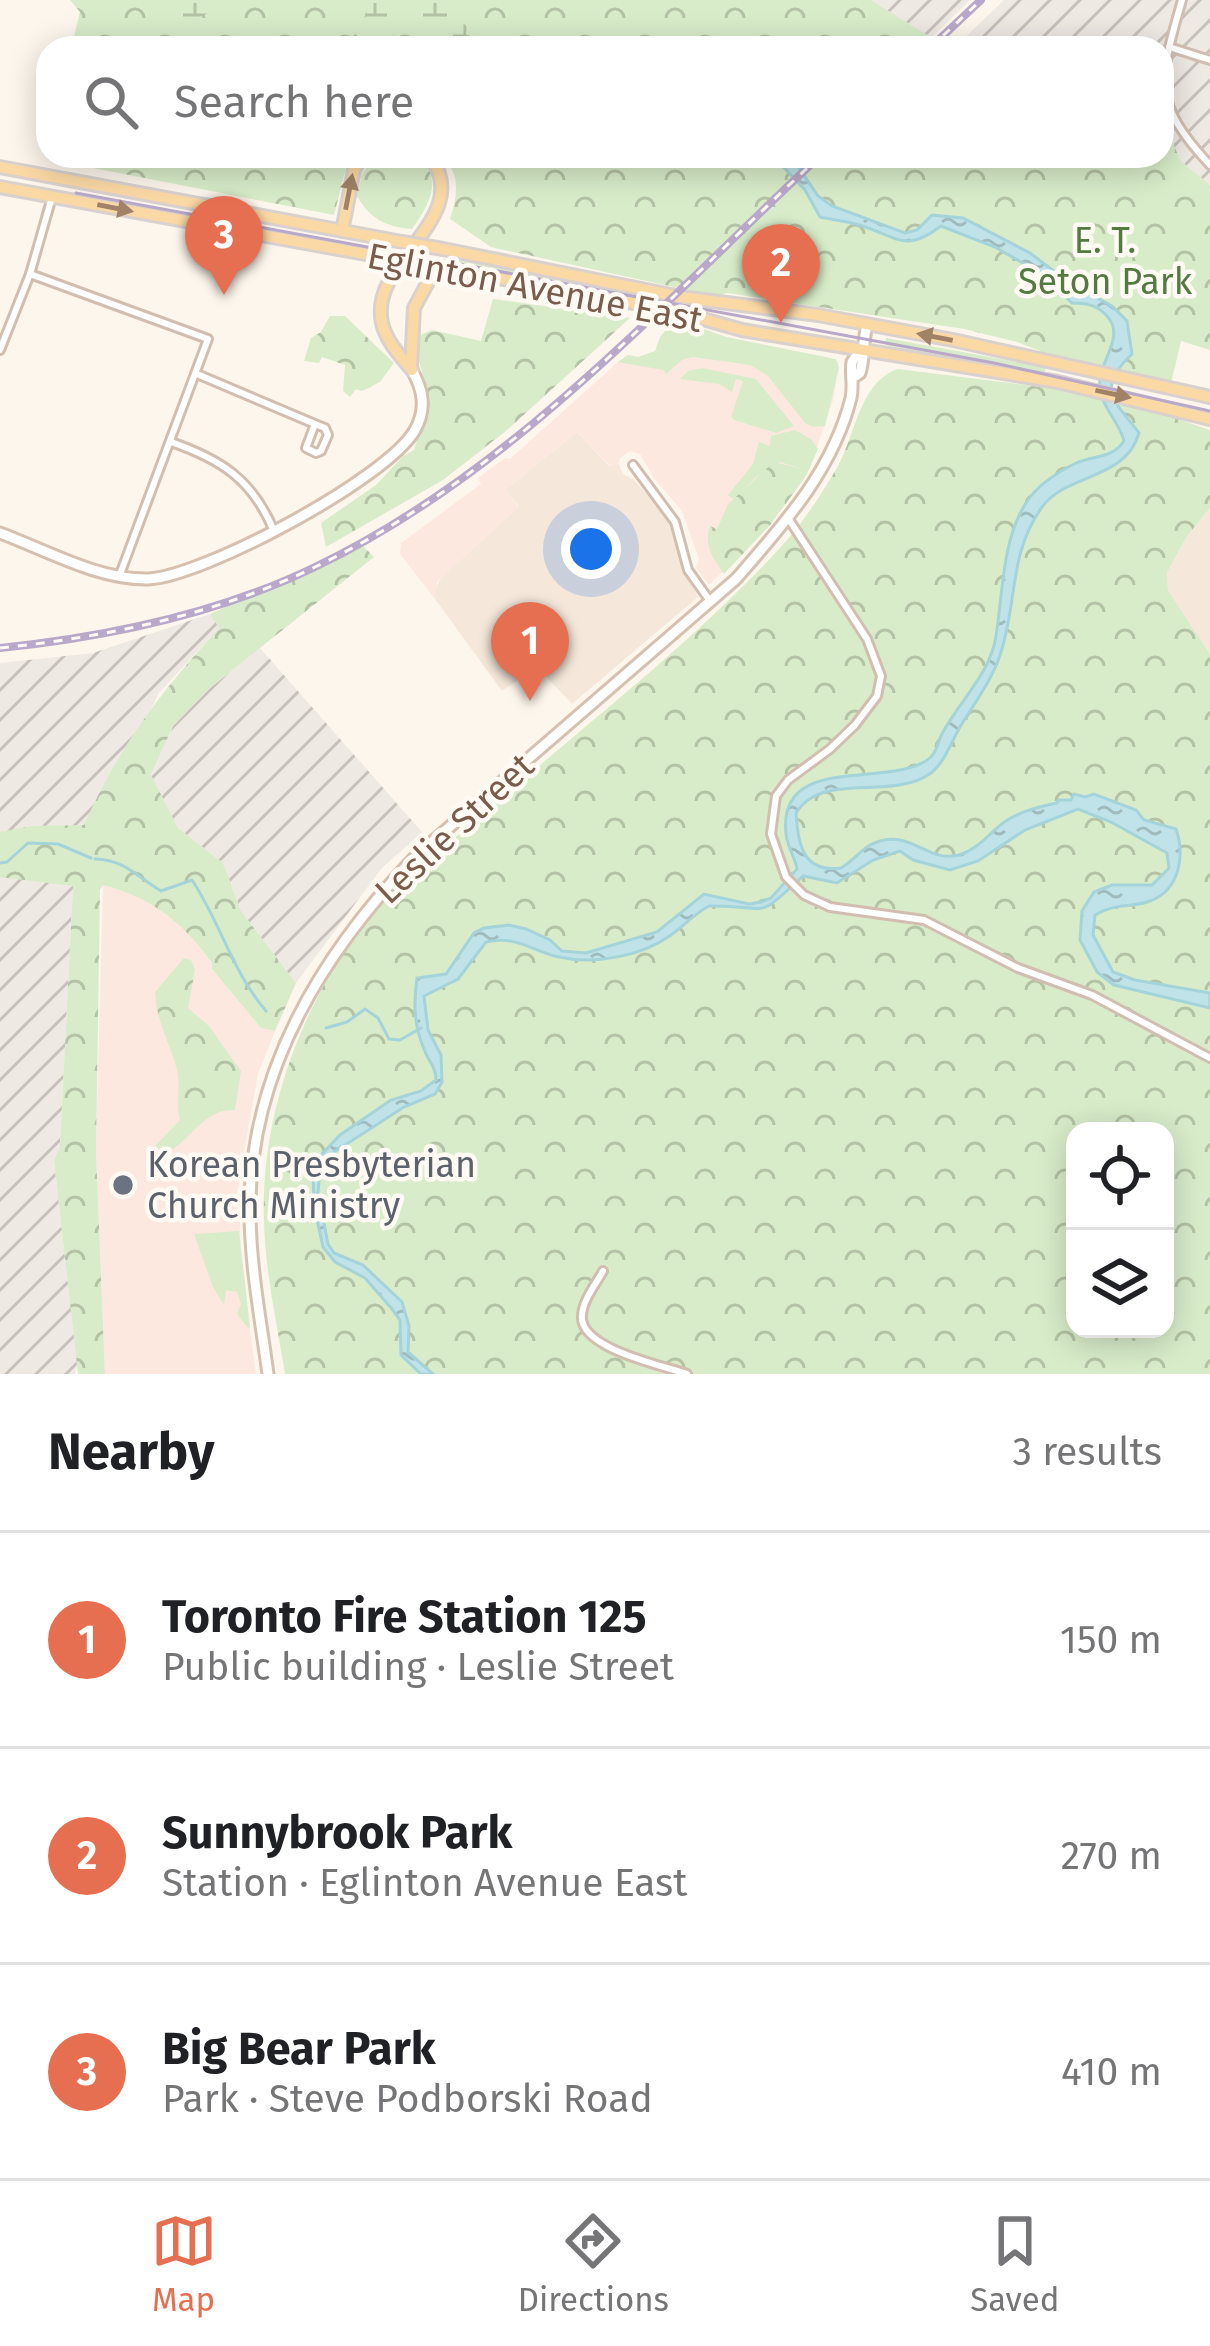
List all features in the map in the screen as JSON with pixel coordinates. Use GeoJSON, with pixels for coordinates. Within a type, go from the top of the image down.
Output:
{"type":"FeatureCollection","features":[{"type":"Feature","properties":{"kind":"main road","name":"Eglinton Avenue East"},"geometry":{"type":"LineString","coordinates":[[0,167],[681,297],[952,340],[1210,397]]}},
{"type":"Feature","properties":{"kind":"main road"},"geometry":{"type":"LineString","coordinates":[[342,231],[357,168]]}},
{"type":"Feature","properties":{"kind":"main road"},"geometry":{"type":"LineString","coordinates":[[0,533],[119,577],[150,579],[179,574],[343,494],[412,435],[423,403],[420,383],[387,337],[380,310],[385,288],[434,217],[441,198],[438,168]]}},
{"type":"Feature","properties":{"kind":"main road","name":"Eglinton Avenue East"},"geometry":{"type":"LineString","coordinates":[[0,188],[671,310],[742,330],[1058,382],[1210,419]]}},
{"type":"Feature","properties":{"kind":"main road"},"geometry":{"type":"LineString","coordinates":[[412,370],[414,308],[432,274],[527,284]]}},
{"type":"Feature","properties":{"kind":"main road","name":"Leslie Street"},"geometry":{"type":"LineString","coordinates":[[268,1374],[250,1214],[259,1124],[290,1030],[320,970],[379,894],[416,856],[736,579],[788,518],[818,478],[836,442],[854,377],[864,360],[866,326]]}},
{"type":"Feature","properties":{"kind":"street"},"geometry":{"type":"LineString","coordinates":[[1172,36],[1182,0]]}},
{"type":"Feature","properties":{"kind":"street"},"geometry":{"type":"LineString","coordinates":[[1174,49],[1210,60]]}},
{"type":"Feature","properties":{"kind":"street"},"geometry":{"type":"LineString","coordinates":[[1174,114],[1210,165]]}},
{"type":"Feature","properties":{"kind":"street"},"geometry":{"type":"LineString","coordinates":[[0,350],[30,274],[52,197]]}},
{"type":"Feature","properties":{"kind":"street"},"geometry":{"type":"LineString","coordinates":[[30,274],[208,339],[119,577]]}},
{"type":"Feature","properties":{"kind":"street"},"geometry":{"type":"LineString","coordinates":[[197,374],[315,424],[328,431],[316,453],[306,448],[315,424]]}},
{"type":"Feature","properties":{"kind":"street"},"geometry":{"type":"LineString","coordinates":[[171,442],[238,474],[255,494],[273,530]]}},
{"type":"Feature","properties":{"kind":"street"},"geometry":{"type":"LineString","coordinates":[[634,466],[675,522],[688,570],[710,601]]}},
{"type":"Feature","properties":{"kind":"street"},"geometry":{"type":"LineString","coordinates":[[788,518],[867,639],[881,680],[877,696],[855,725],[788,780],[776,796],[771,834],[786,877],[811,900],[830,908],[924,920],[1018,968],[1092,995],[1210,1058]]}},
{"type":"Feature","properties":{"kind":"street"},"geometry":{"type":"LineString","coordinates":[[604,1271],[583,1308],[586,1334],[611,1348],[687,1374]]}},
{"type":"Feature","properties":{"kind":"shaded area"},"geometry":{"type":"Polygon","coordinates":[[[871,0],[970,0],[928,36],[871,0]]]}},
{"type":"Feature","properties":{"kind":"shaded area"},"geometry":{"type":"Polygon","coordinates":[[[1004,0],[1210,0],[1210,185],[1181,161],[1174,146],[1174,36],[966,36],[1004,0]]]}},
{"type":"Feature","properties":{"kind":"shaded area"},"geometry":{"type":"Polygon","coordinates":[[[676,319],[726,337],[838,362],[834,397],[810,468],[770,525],[709,585],[696,568],[699,559],[682,511],[640,454],[630,451],[619,464],[610,466],[577,432],[505,490],[519,507],[437,582],[435,599],[400,554],[401,543],[481,484],[478,478],[510,459],[618,362],[628,355],[655,351],[676,319]]]}},
{"type":"Feature","properties":{"kind":"shaded area"},"geometry":{"type":"Polygon","coordinates":[[[577,432],[609,466],[619,464],[623,474],[666,515],[698,597],[572,704],[537,667],[502,691],[435,599],[435,589],[442,576],[519,506],[505,490],[577,432]]]}},
{"type":"Feature","properties":{"kind":"shaded area"},"geometry":{"type":"Polygon","coordinates":[[[1210,508],[1210,654],[1168,590],[1167,573],[1187,536],[1210,508]]]}},
{"type":"Feature","properties":{"kind":"shaded area"},"geometry":{"type":"Polygon","coordinates":[[[210,614],[220,627],[158,694],[73,887],[60,1146],[54,1160],[75,1374],[0,1374],[0,663],[93,653],[210,614]]]}},
{"type":"Feature","properties":{"kind":"shaded area"},"geometry":{"type":"Polygon","coordinates":[[[260,648],[422,832],[381,869],[296,983],[241,911],[223,863],[178,828],[151,776],[173,726],[260,648]]]}},
{"type":"Feature","properties":{"kind":"shaded area"},"geometry":{"type":"Polygon","coordinates":[[[103,885],[129,891],[190,932],[212,969],[261,1028],[275,1031],[258,1074],[239,1179],[241,1263],[256,1374],[105,1374],[96,1151],[103,885]]]}},
{"type":"Feature","properties":{"kind":"green space"},"geometry":{"type":"Polygon","coordinates":[[[70,0],[871,0],[929,36],[74,36],[80,12],[70,0]]]}},
{"type":"Feature","properties":{"kind":"green space"},"geometry":{"type":"Polygon","coordinates":[[[142,0],[239,0],[197,18],[210,36],[185,36],[161,12],[142,6],[142,0]]]}},
{"type":"Feature","properties":{"kind":"green space"},"geometry":{"type":"Polygon","coordinates":[[[368,0],[443,0],[467,27],[466,35],[449,36],[407,18],[393,36],[354,36],[366,16],[368,0]]]}},
{"type":"Feature","properties":{"kind":"green space","name":"E. T. Seton Park"},"geometry":{"type":"Polygon","coordinates":[[[1174,146],[1181,161],[1210,185],[1210,350],[1181,341],[1171,383],[1061,359],[964,329],[727,293],[715,296],[491,247],[450,219],[456,184],[452,169],[1174,168],[1174,146]]]}},
{"type":"Feature","properties":{"kind":"green space"},"geometry":{"type":"Polygon","coordinates":[[[93,168],[346,168],[334,215],[93,168]]]}},
{"type":"Feature","properties":{"kind":"green space"},"geometry":{"type":"Polygon","coordinates":[[[366,168],[428,168],[431,193],[412,229],[394,226],[367,211],[357,196],[366,168]]]}},
{"type":"Feature","properties":{"kind":"green space"},"geometry":{"type":"Polygon","coordinates":[[[452,257],[649,295],[648,301],[451,263],[452,257]]]}},
{"type":"Feature","properties":{"kind":"green space"},"geometry":{"type":"Polygon","coordinates":[[[493,299],[630,318],[506,431],[443,480],[326,547],[321,523],[376,485],[414,450],[430,399],[418,358],[418,336],[432,330],[481,341],[493,299]]]}},
{"type":"Feature","properties":{"kind":"green space"},"geometry":{"type":"Polygon","coordinates":[[[330,316],[345,316],[394,363],[380,382],[356,389],[350,397],[343,391],[345,365],[322,357],[319,363],[304,361],[311,338],[321,332],[330,316]]]}},
{"type":"Feature","properties":{"kind":"green space"},"geometry":{"type":"Polygon","coordinates":[[[676,319],[726,337],[836,359],[839,368],[825,426],[805,423],[768,376],[750,365],[693,357],[666,374],[618,362],[628,355],[655,351],[676,319]]]}},
{"type":"Feature","properties":{"kind":"green space"},"geometry":{"type":"Polygon","coordinates":[[[886,338],[1046,367],[1044,374],[885,345],[886,338]]]}},
{"type":"Feature","properties":{"kind":"green space"},"geometry":{"type":"Polygon","coordinates":[[[702,368],[756,379],[794,426],[776,433],[734,420],[743,381],[736,379],[732,392],[719,384],[680,379],[702,368]]]}},
{"type":"Feature","properties":{"kind":"green space"},"geometry":{"type":"Polygon","coordinates":[[[898,369],[1058,389],[1210,430],[1210,508],[1187,536],[1167,573],[1168,590],[1210,654],[1210,1374],[285,1374],[267,1260],[265,1180],[291,1057],[327,980],[350,944],[400,886],[673,652],[780,548],[832,477],[875,385],[898,369]]]}},
{"type":"Feature","properties":{"kind":"green space"},"geometry":{"type":"Polygon","coordinates":[[[795,430],[818,449],[806,476],[799,468],[780,462],[734,500],[728,495],[753,464],[759,442],[770,446],[771,436],[795,430]]]}},
{"type":"Feature","properties":{"kind":"green space"},"geometry":{"type":"Polygon","coordinates":[[[774,462],[799,468],[806,476],[770,525],[724,574],[708,545],[710,526],[717,529],[728,504],[774,462]]]}},
{"type":"Feature","properties":{"kind":"green space"},"geometry":{"type":"Polygon","coordinates":[[[362,545],[374,557],[210,688],[173,726],[151,775],[178,828],[223,863],[241,911],[296,983],[275,1031],[261,1028],[178,924],[120,890],[103,885],[100,890],[96,1151],[105,1374],[78,1374],[54,1160],[60,1146],[73,886],[0,877],[0,832],[84,825],[143,721],[219,628],[210,614],[362,545]]]}},
{"type":"Feature","properties":{"kind":"green space"},"geometry":{"type":"Polygon","coordinates":[[[184,958],[191,960],[195,970],[188,1008],[209,1026],[241,1071],[235,1110],[205,1120],[162,1155],[153,1148],[180,1120],[177,1070],[155,992],[184,958]]]}},
{"type":"Feature","properties":{"kind":"green space"},"geometry":{"type":"Polygon","coordinates":[[[239,1231],[248,1328],[237,1314],[241,1304],[237,1292],[226,1290],[224,1305],[213,1287],[194,1234],[239,1231]]]}},
{"type":"Feature","properties":{"kind":"water"},"geometry":{"type":"Polygon","coordinates":[[[784,168],[799,168],[818,196],[832,206],[905,233],[917,230],[932,215],[963,218],[1030,253],[1071,284],[1112,306],[1127,321],[1132,354],[1120,366],[1111,387],[1117,404],[1139,433],[1122,460],[1053,496],[1031,525],[997,664],[940,764],[915,781],[840,789],[808,800],[796,813],[805,854],[818,866],[841,868],[870,845],[896,839],[937,854],[959,855],[1018,815],[1071,800],[1074,794],[1094,794],[1136,810],[1144,820],[1176,829],[1180,850],[1178,871],[1160,896],[1095,915],[1093,935],[1113,972],[1210,993],[1210,1008],[1114,985],[1097,972],[1080,940],[1082,911],[1094,892],[1112,885],[1152,885],[1169,868],[1167,853],[1078,809],[1025,830],[978,861],[950,870],[913,860],[900,851],[873,860],[837,883],[803,876],[768,906],[709,906],[659,942],[618,957],[573,959],[515,942],[486,942],[458,979],[424,996],[428,1030],[441,1055],[442,1082],[435,1094],[404,1107],[331,1154],[320,1170],[318,1193],[328,1244],[334,1253],[363,1265],[402,1302],[409,1326],[408,1352],[433,1374],[421,1374],[401,1355],[400,1320],[392,1309],[365,1278],[335,1262],[323,1247],[313,1172],[340,1135],[391,1100],[421,1091],[436,1080],[417,1025],[417,978],[446,974],[474,933],[484,928],[526,929],[562,951],[586,953],[657,932],[704,894],[749,904],[771,898],[797,869],[786,834],[788,808],[800,791],[841,777],[913,767],[931,757],[993,649],[1008,550],[1026,503],[1055,475],[1108,454],[1124,441],[1100,389],[1114,333],[1103,312],[1072,303],[1040,273],[995,247],[941,226],[909,241],[820,217],[805,190],[784,168]]]}},
{"type":"Feature","properties":{"kind":"waterway"},"geometry":{"type":"LineString","coordinates":[[0,863],[28,843],[58,844],[91,858]]}},
{"type":"Feature","properties":{"kind":"waterway"},"geometry":{"type":"LineString","coordinates":[[95,859],[122,866],[161,891],[192,880],[244,980],[266,1011]]}},
{"type":"Feature","properties":{"kind":"waterway"},"geometry":{"type":"LineString","coordinates":[[326,1028],[347,1022],[365,1009],[378,1018],[389,1039],[400,1040],[421,1028]]}},
{"type":"Feature","properties":{"kind":"tram line"},"geometry":{"type":"LineString","coordinates":[[76,193],[994,363],[1210,411]]}},
{"type":"Feature","properties":{"kind":"railway"},"geometry":{"type":"LineString","coordinates":[[943,36],[981,0]]}},
{"type":"Feature","properties":{"kind":"railway"},"geometry":{"type":"LineString","coordinates":[[0,648],[121,630],[240,598],[315,567],[387,528],[455,484],[582,381],[807,168]]}},
{"type":"Feature","properties":{"kind":"place","name":"Big Bear Park"},"geometry":{"type":"Point","coordinates":[224,295]}},
{"type":"Feature","properties":{"kind":"place","name":"Sunnybrook Park"},"geometry":{"type":"Point","coordinates":[781,323]}},
{"type":"Feature","properties":{"kind":"place","name":"Toronto Fire Station 125"},"geometry":{"type":"Point","coordinates":[530,701]}},
{"type":"Feature","properties":{"kind":"place","name":"Korean Presbyterian Church Ministry"},"geometry":{"type":"Point","coordinates":[123,1185]}}]}
